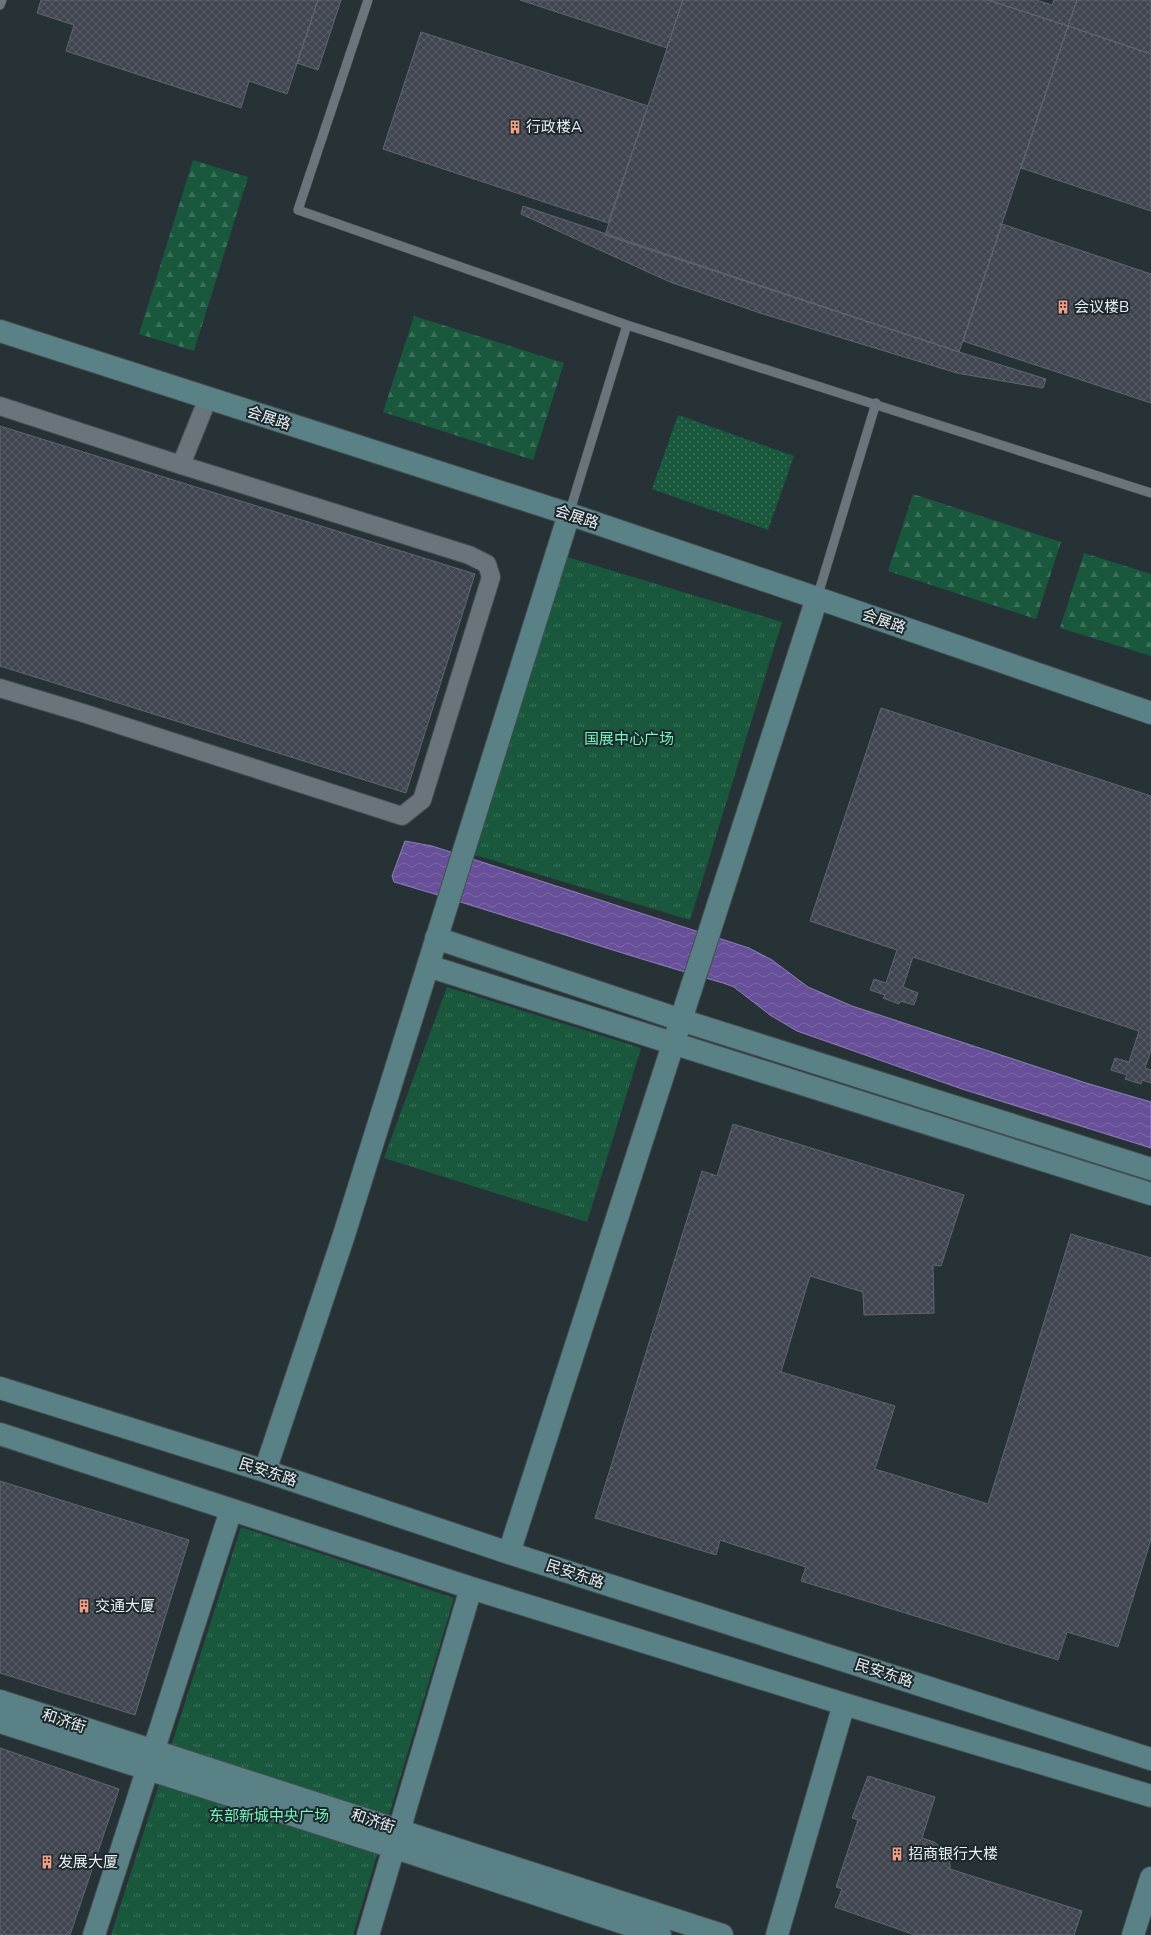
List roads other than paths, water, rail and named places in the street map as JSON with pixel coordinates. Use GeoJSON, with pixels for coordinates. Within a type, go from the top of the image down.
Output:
{"type":"FeatureCollection","features":[{"type":"Feature","properties":{"kind":"street","name":"会展路"},"geometry":{"type":"LineString","coordinates":[[0,331],[569,514],[1151,713]]}},
{"type":"Feature","properties":{"kind":"street"},"geometry":{"type":"LineString","coordinates":[[181,465],[208,398]]}},
{"type":"Feature","properties":{"kind":"street"},"geometry":{"type":"LineString","coordinates":[[0,406],[181,465],[469,555],[487,564],[491,576],[422,800],[402,816],[0,688]]}},
{"type":"Feature","properties":{"kind":"street"},"geometry":{"type":"LineString","coordinates":[[265,1471],[343,1238],[569,514]]}},
{"type":"Feature","properties":{"kind":"street"},"geometry":{"type":"LineString","coordinates":[[509,1553],[817,598]]}},
{"type":"Feature","properties":{"kind":"street"},"geometry":{"type":"LineString","coordinates":[[436,938],[682,1020],[1151,1169]]}},
{"type":"Feature","properties":{"kind":"street"},"geometry":{"type":"LineString","coordinates":[[428,966],[1151,1194]]}},
{"type":"Feature","properties":{"kind":"street","name":"民安东路"},"geometry":{"type":"LineString","coordinates":[[0,1388],[265,1471],[509,1553],[1151,1759]]}},
{"type":"Feature","properties":{"kind":"street"},"geometry":{"type":"LineString","coordinates":[[0,1434],[471,1588],[844,1704],[1151,1796]]}},
{"type":"Feature","properties":{"kind":"street"},"geometry":{"type":"LineString","coordinates":[[94,1935],[231,1510]]}},
{"type":"Feature","properties":{"kind":"street"},"geometry":{"type":"LineString","coordinates":[[368,1935],[471,1588]]}},
{"type":"Feature","properties":{"kind":"street","name":"和济街"},"geometry":{"type":"LineString","coordinates":[[0,1701],[151,1760]]}},
{"type":"Feature","properties":{"kind":"street"},"geometry":{"type":"LineString","coordinates":[[776,1935],[844,1704]]}},
{"type":"Feature","properties":{"kind":"street","name":"和济街"},"geometry":{"type":"LineString","coordinates":[[0,1722],[151,1760],[396,1838],[722,1935]]}},
{"type":"Feature","properties":{"kind":"street","name":"和济街"},"geometry":{"type":"LineString","coordinates":[[396,1838],[660,1935]]}},
{"type":"Feature","properties":{"kind":"street"},"geometry":{"type":"LineString","coordinates":[[1133,1935],[1151,1878]]}},
{"type":"Feature","properties":{"kind":"lane"},"geometry":{"type":"LineString","coordinates":[[0,5],[2,0]]}},
{"type":"Feature","properties":{"kind":"lane"},"geometry":{"type":"LineString","coordinates":[[368,0],[298,210],[627,325],[876,403],[1151,493]]}},
{"type":"Feature","properties":{"kind":"lane"},"geometry":{"type":"LineString","coordinates":[[569,514],[627,325]]}},
{"type":"Feature","properties":{"kind":"lane"},"geometry":{"type":"LineString","coordinates":[[817,598],[876,403]]}},
{"type":"Feature","properties":{"kind":"water"},"geometry":{"type":"Polygon","coordinates":[[[405,841],[432,846],[749,948],[772,960],[808,987],[852,1006],[1086,1083],[1151,1102],[1151,1148],[962,1089],[797,1031],[770,1015],[734,987],[723,983],[394,882],[392,876],[405,841]]]}},
{"type":"Feature","properties":{"kind":"place","name":"行政楼A"},"geometry":{"type":"Point","coordinates":[515,127]}},
{"type":"Feature","properties":{"kind":"place","name":"会议楼B"},"geometry":{"type":"Point","coordinates":[1063,307]}},
{"type":"Feature","properties":{"kind":"place","name":"交通大厦"},"geometry":{"type":"Point","coordinates":[84,1606]}},
{"type":"Feature","properties":{"kind":"place","name":"招商银行大楼"},"geometry":{"type":"Point","coordinates":[897,1854]}},
{"type":"Feature","properties":{"kind":"place","name":"发展大厦"},"geometry":{"type":"Point","coordinates":[47,1862]}},
{"type":"Feature","properties":{"kind":"park label","name":"国展中心广场"},"geometry":{"type":"Point","coordinates":[629,739]}},
{"type":"Feature","properties":{"kind":"park label","name":"东部新城中央广场"},"geometry":{"type":"Point","coordinates":[269,1816]}}]}
